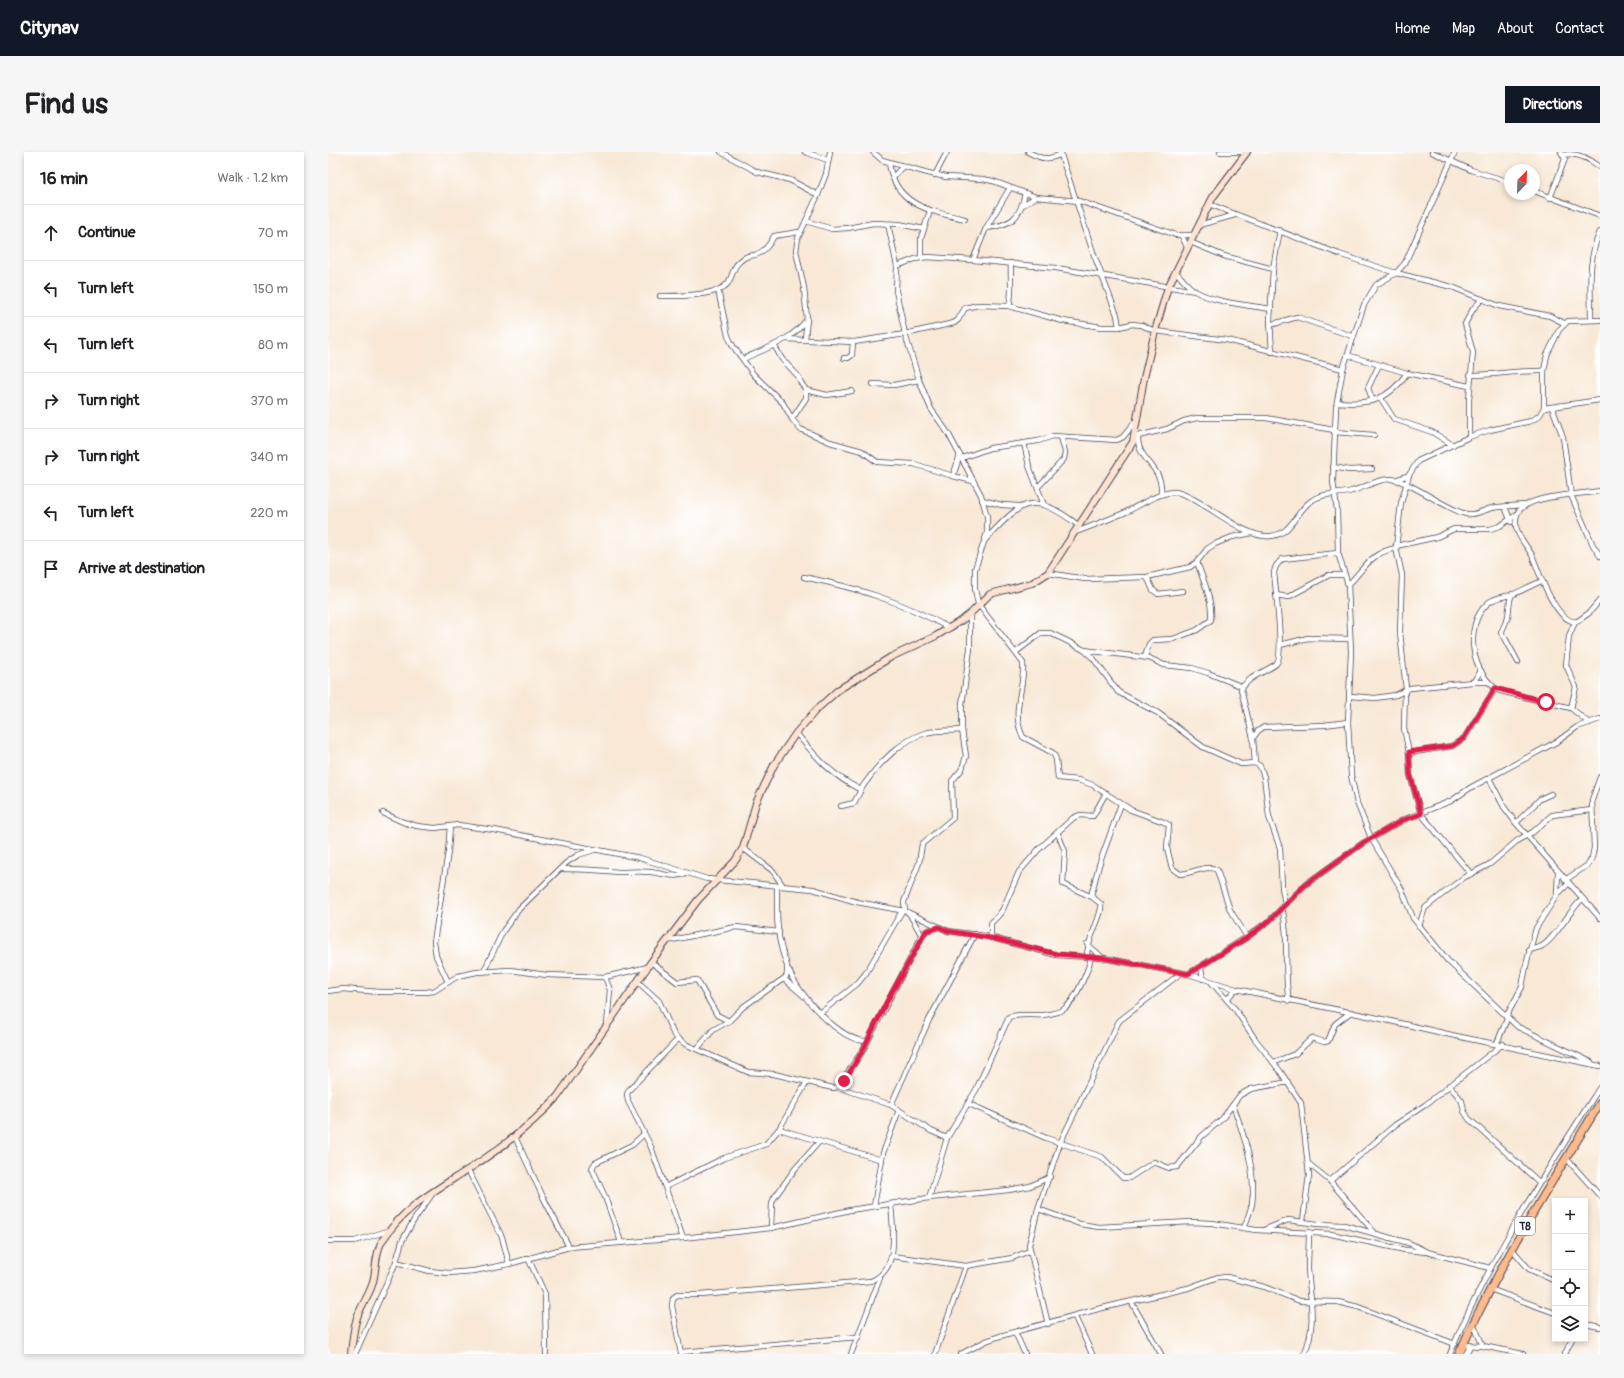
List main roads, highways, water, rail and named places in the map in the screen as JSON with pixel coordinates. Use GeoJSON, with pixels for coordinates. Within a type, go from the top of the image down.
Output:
{"type":"FeatureCollection","features":[{"type":"Feature","properties":{"kind":"main road","name":"T8"},"geometry":{"type":"LineString","coordinates":[[1459,1354],[1467,1345],[1473,1323],[1512,1249],[1600,1103]]}}]}
